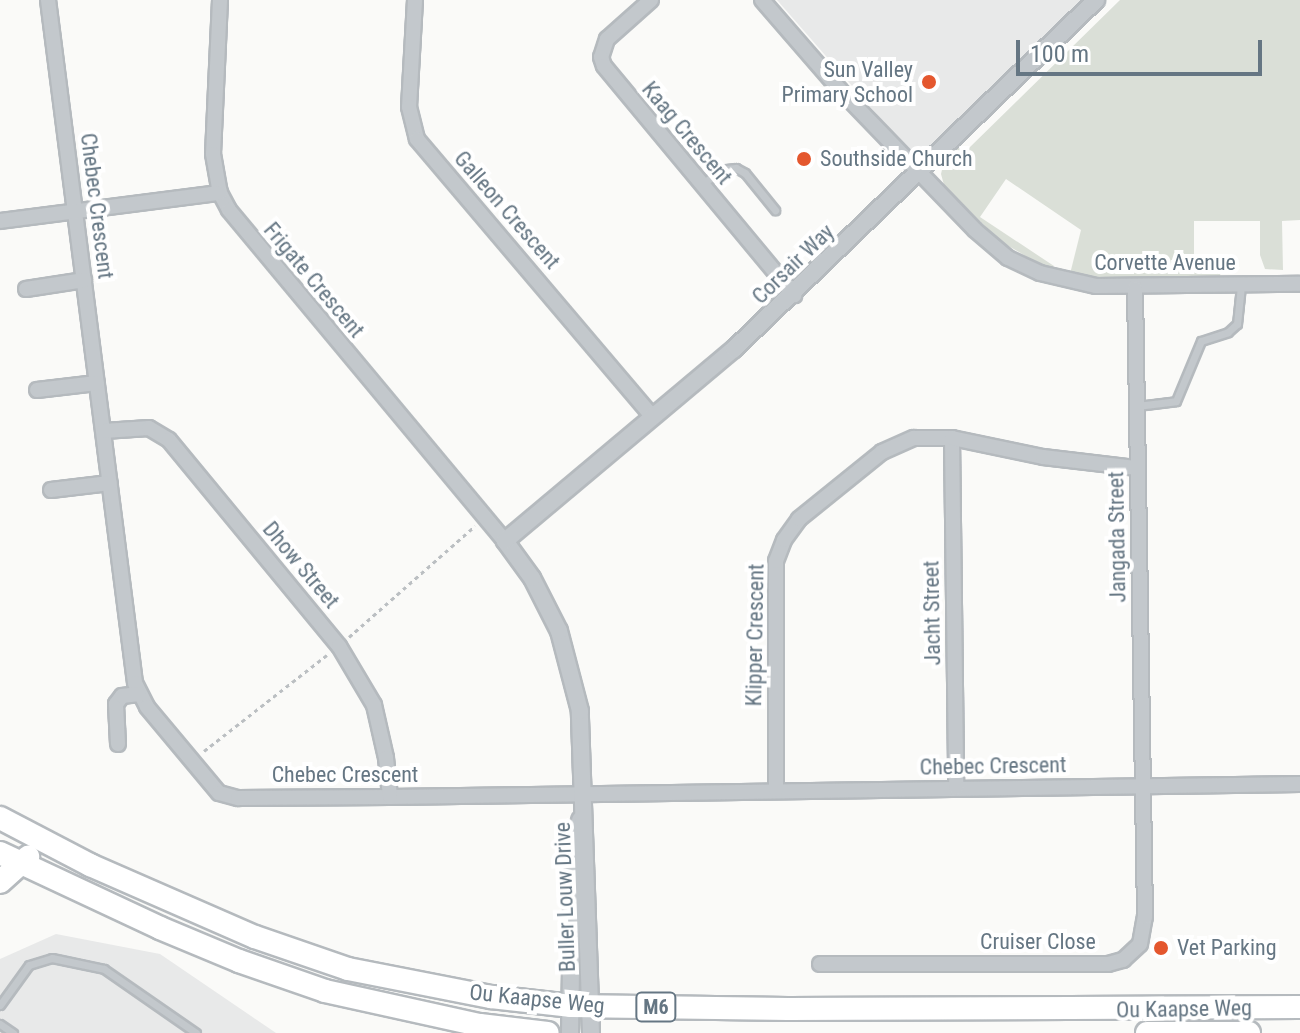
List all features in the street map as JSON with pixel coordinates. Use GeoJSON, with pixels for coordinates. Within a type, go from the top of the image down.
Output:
{"type":"FeatureCollection","features":[{"type":"Feature","properties":{"kind":"main road","name":"Ou Kaapse Weg"},"geometry":{"type":"LineString","coordinates":[[0,818],[41,840],[242,931],[348,969],[491,997],[581,1006],[902,1010],[1300,1007]]}},
{"type":"Feature","properties":{"kind":"main road"},"geometry":{"type":"LineString","coordinates":[[0,882],[22,866],[41,840]]}},
{"type":"Feature","properties":{"kind":"main road","name":"Ou Kaapse Weg"},"geometry":{"type":"LineString","coordinates":[[0,853],[22,866],[239,961],[325,991],[480,1025],[548,1033]]}},
{"type":"Feature","properties":{"kind":"main road","name":"Ou Kaapse Weg"},"geometry":{"type":"LineString","coordinates":[[1147,1033],[1249,1033]]}},
{"type":"Feature","properties":{"kind":"street","name":"Chebec Crescent"},"geometry":{"type":"LineString","coordinates":[[48,0],[139,694],[211,785],[228,797],[583,800],[776,790],[1300,784]]}},
{"type":"Feature","properties":{"kind":"street","name":"Frigate Crescent"},"geometry":{"type":"LineString","coordinates":[[220,0],[213,128],[214,163],[220,193],[240,226],[505,541]]}},
{"type":"Feature","properties":{"kind":"street","name":"Galleon Crescent"},"geometry":{"type":"LineString","coordinates":[[415,0],[409,107],[417,139],[653,417]]}},
{"type":"Feature","properties":{"kind":"street","name":"Kaag Crescent"},"geometry":{"type":"LineString","coordinates":[[651,0],[607,39],[601,57],[608,72],[794,295]]}},
{"type":"Feature","properties":{"kind":"street","name":"Corvette Avenue"},"geometry":{"type":"LineString","coordinates":[[762,0],[840,90],[919,173],[1008,258],[1069,282],[1135,288],[1300,284]]}},
{"type":"Feature","properties":{"kind":"street","name":"Corsair Way"},"geometry":{"type":"LineString","coordinates":[[505,541],[794,295],[1096,0]]}},
{"type":"Feature","properties":{"kind":"street"},"geometry":{"type":"LineString","coordinates":[[0,221],[220,193]]}},
{"type":"Feature","properties":{"kind":"street"},"geometry":{"type":"LineString","coordinates":[[26,289],[84,280]]}},
{"type":"Feature","properties":{"kind":"street","name":"Jangada Street"},"geometry":{"type":"LineString","coordinates":[[1135,288],[1142,786]]}},
{"type":"Feature","properties":{"kind":"street"},"geometry":{"type":"LineString","coordinates":[[37,390],[97,383]]}},
{"type":"Feature","properties":{"kind":"street","name":"Dhow Street"},"geometry":{"type":"LineString","coordinates":[[104,431],[149,428],[169,440],[339,646],[374,705],[386,758],[390,797]]}},
{"type":"Feature","properties":{"kind":"street","name":"Klipper Crescent"},"geometry":{"type":"LineString","coordinates":[[776,790],[776,561],[784,540],[799,519],[882,452],[914,438],[952,438],[1069,462],[1137,468]]}},
{"type":"Feature","properties":{"kind":"street","name":"Jacht Street"},"geometry":{"type":"LineString","coordinates":[[952,438],[956,788]]}},
{"type":"Feature","properties":{"kind":"street"},"geometry":{"type":"LineString","coordinates":[[51,490],[110,483]]}},
{"type":"Feature","properties":{"kind":"street","name":"Buller Louw Drive"},"geometry":{"type":"LineString","coordinates":[[505,541],[546,603],[570,665],[580,711],[583,800],[573,851],[581,1006],[591,1033]]}},
{"type":"Feature","properties":{"kind":"street"},"geometry":{"type":"LineString","coordinates":[[118,744],[116,704],[122,696],[139,694]]}},
{"type":"Feature","properties":{"kind":"street","name":"Cruiser Close"},"geometry":{"type":"LineString","coordinates":[[820,964],[1108,964],[1123,960],[1134,951],[1144,933],[1142,786]]}},
{"type":"Feature","properties":{"kind":"street","name":"Buller Louw Drive"},"geometry":{"type":"LineString","coordinates":[[570,1033],[581,1006]]}},
{"type":"Feature","properties":{"kind":"lane"},"geometry":{"type":"LineString","coordinates":[[701,184],[726,169],[736,168],[745,173],[775,210]]}},
{"type":"Feature","properties":{"kind":"lane"},"geometry":{"type":"LineString","coordinates":[[1137,406],[1176,401],[1201,341],[1228,332],[1237,324],[1241,285]]}},
{"type":"Feature","properties":{"kind":"lane"},"geometry":{"type":"LineString","coordinates":[[0,1005],[29,965],[52,958],[104,969],[196,1033]]}},
{"type":"Feature","properties":{"kind":"lane"},"geometry":{"type":"LineString","coordinates":[[0,1024],[13,1033]]}},
{"type":"Feature","properties":{"kind":"shaded area","name":"Sun Valley Primary School"},"geometry":{"type":"Polygon","coordinates":[[[777,0],[1095,0],[921,165],[777,0]]]}},
{"type":"Feature","properties":{"kind":"shaded area"},"geometry":{"type":"Polygon","coordinates":[[[1120,0],[1300,0],[1300,220],[1282,221],[1283,270],[1265,269],[1260,255],[1260,221],[1194,221],[1194,262],[1221,262],[1220,278],[1098,279],[1070,274],[1081,230],[1006,179],[980,217],[1054,266],[1052,269],[1000,241],[944,185],[941,174],[944,161],[958,148],[969,148],[1120,0]]]}},
{"type":"Feature","properties":{"kind":"shaded area"},"geometry":{"type":"Polygon","coordinates":[[[56,934],[160,954],[276,1033],[0,1033],[0,959],[56,934]]]}},
{"type":"Feature","properties":{"kind":"place","name":"Sun Valley Primary School"},"geometry":{"type":"Point","coordinates":[929,82]}},
{"type":"Feature","properties":{"kind":"place","name":"Southside Church"},"geometry":{"type":"Point","coordinates":[804,159]}},
{"type":"Feature","properties":{"kind":"place","name":"Vet Parking"},"geometry":{"type":"Point","coordinates":[1161,948]}}]}
